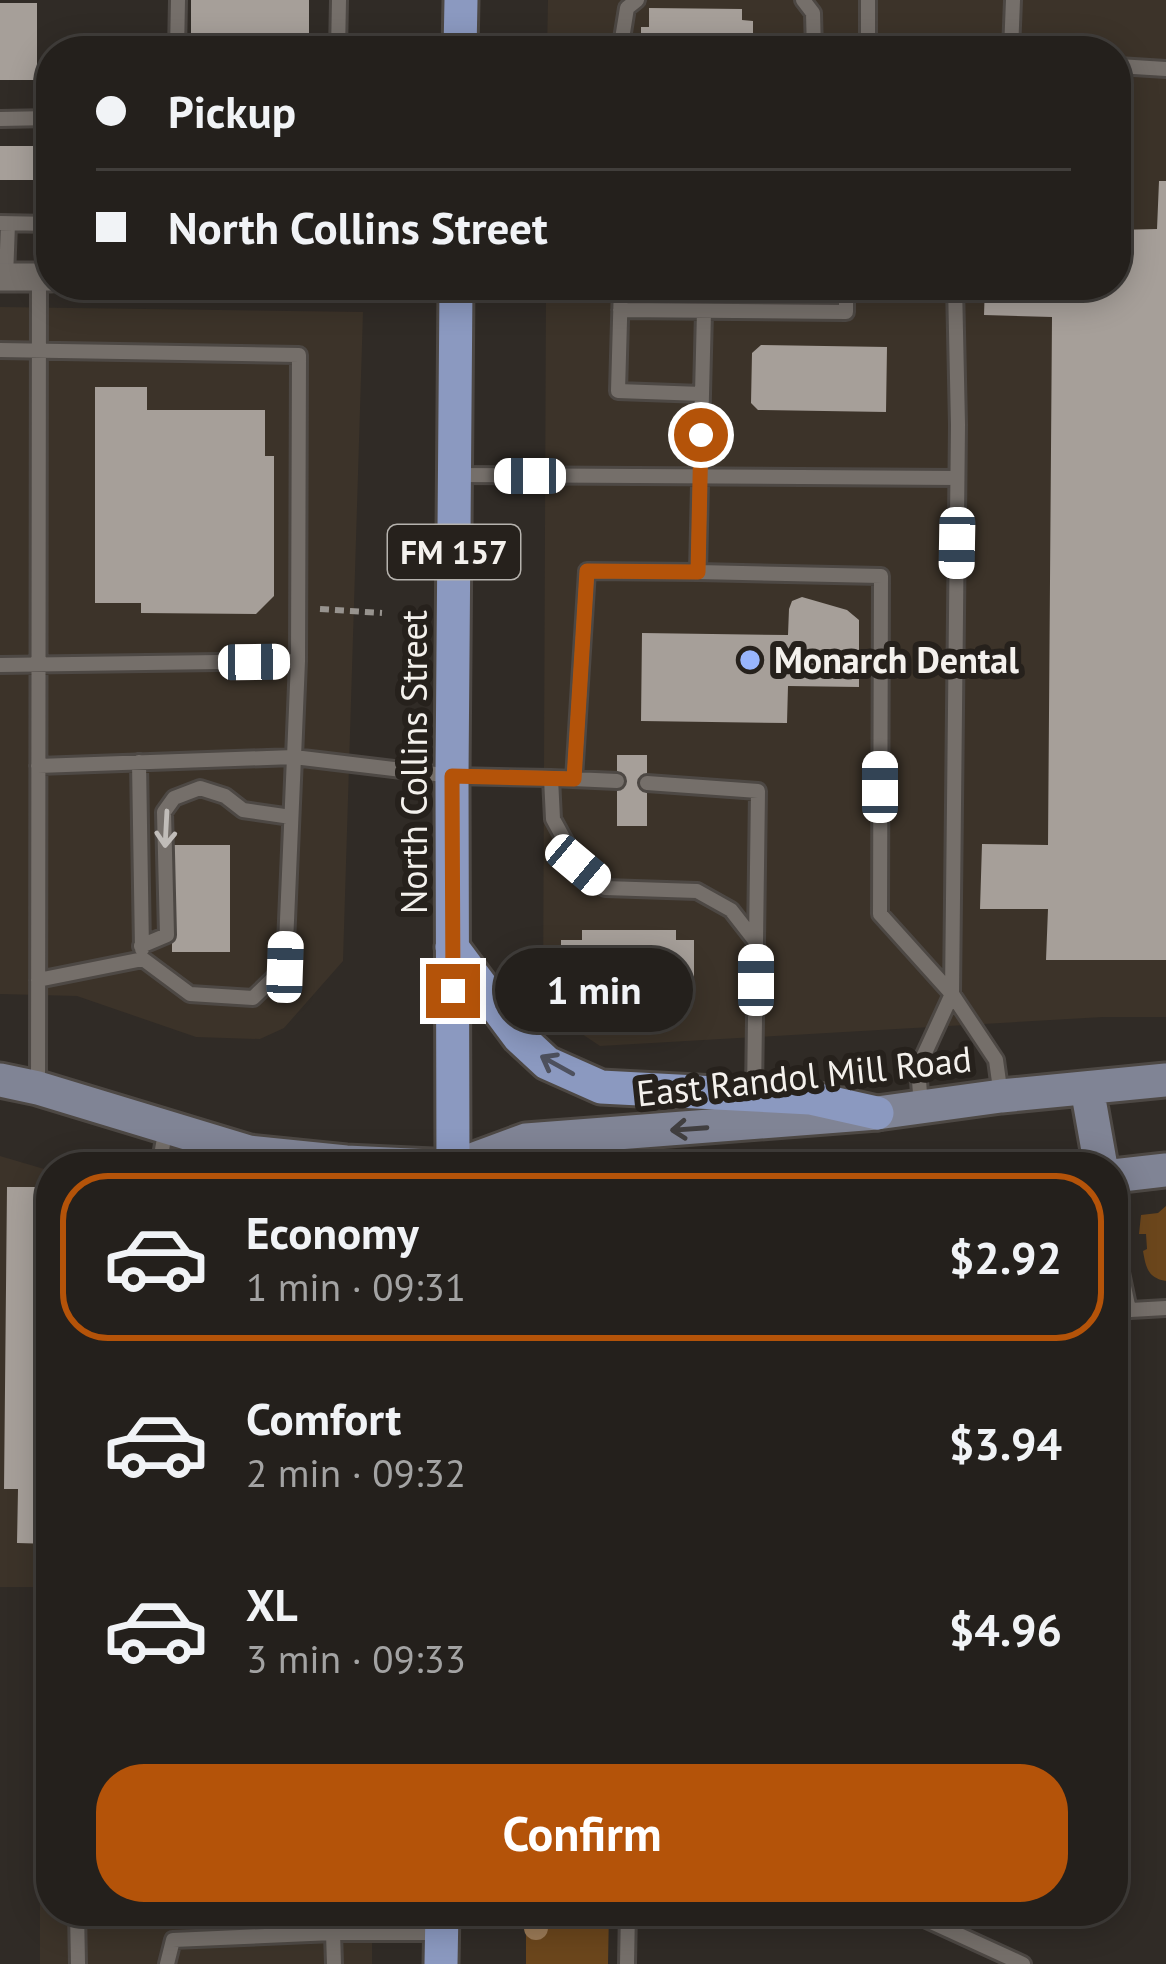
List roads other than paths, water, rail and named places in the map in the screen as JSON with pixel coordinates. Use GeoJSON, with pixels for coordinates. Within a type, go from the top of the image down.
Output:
{"type":"FeatureCollection","features":[{"type":"Feature","properties":{"kind":"main road"},"geometry":{"type":"LineString","coordinates":[[460,0],[460,36]]}},
{"type":"Feature","properties":{"kind":"main road","name":"North Collins Street"},"geometry":{"type":"LineString","coordinates":[[454,1152],[456,300]]}},
{"type":"Feature","properties":{"kind":"main road"},"geometry":{"type":"LineString","coordinates":[[452,947],[519,1036],[547,1063],[601,1087],[809,1098],[877,1113]]}},
{"type":"Feature","properties":{"kind":"main road","name":"East Randol Mill Road"},"geometry":{"type":"LineString","coordinates":[[0,1080],[166,1127],[218,1152]]}},
{"type":"Feature","properties":{"kind":"main road","name":"East Randol Mill Road"},"geometry":{"type":"LineString","coordinates":[[494,1152],[526,1140],[877,1113],[1166,1080]]}},
{"type":"Feature","properties":{"kind":"main road"},"geometry":{"type":"LineString","coordinates":[[1087,1088],[1098,1152]]}},
{"type":"Feature","properties":{"kind":"main road"},"geometry":{"type":"LineString","coordinates":[[1128,1174],[1166,1170]]}},
{"type":"Feature","properties":{"kind":"street"},"geometry":{"type":"LineString","coordinates":[[3,277],[36,277]]}},
{"type":"Feature","properties":{"kind":"lane"},"geometry":{"type":"LineString","coordinates":[[177,36],[178,0]]}},
{"type":"Feature","properties":{"kind":"lane"},"geometry":{"type":"LineString","coordinates":[[338,36],[339,0]]}},
{"type":"Feature","properties":{"kind":"lane"},"geometry":{"type":"LineString","coordinates":[[622,36],[627,8],[637,0]]}},
{"type":"Feature","properties":{"kind":"lane"},"geometry":{"type":"LineString","coordinates":[[803,0],[813,13],[814,36]]}},
{"type":"Feature","properties":{"kind":"lane"},"geometry":{"type":"LineString","coordinates":[[868,0],[868,36]]}},
{"type":"Feature","properties":{"kind":"lane"},"geometry":{"type":"LineString","coordinates":[[1011,36],[1012,0]]}},
{"type":"Feature","properties":{"kind":"lane"},"geometry":{"type":"LineString","coordinates":[[1131,67],[1166,69]]}},
{"type":"Feature","properties":{"kind":"lane"},"geometry":{"type":"LineString","coordinates":[[0,118],[36,118]]}},
{"type":"Feature","properties":{"kind":"lane"},"geometry":{"type":"LineString","coordinates":[[3,277],[4,223],[36,224]]}},
{"type":"Feature","properties":{"kind":"lane"},"geometry":{"type":"LineString","coordinates":[[38,1088],[43,300]]}},
{"type":"Feature","properties":{"kind":"lane"},"geometry":{"type":"LineString","coordinates":[[620,300],[618,391],[702,394]]}},
{"type":"Feature","properties":{"kind":"lane"},"geometry":{"type":"LineString","coordinates":[[620,310],[846,312],[846,300]]}},
{"type":"Feature","properties":{"kind":"lane"},"geometry":{"type":"LineString","coordinates":[[921,1107],[918,1068],[952,994],[955,300]]}},
{"type":"Feature","properties":{"kind":"lane"},"geometry":{"type":"LineString","coordinates":[[698,572],[704,310]]}},
{"type":"Feature","properties":{"kind":"lane"},"geometry":{"type":"LineString","coordinates":[[0,350],[298,355],[298,661],[285,967],[253,998],[190,994],[142,953],[139,762]]}},
{"type":"Feature","properties":{"kind":"lane"},"geometry":{"type":"LineString","coordinates":[[455,476],[958,478]]}},
{"type":"Feature","properties":{"kind":"lane"},"geometry":{"type":"LineString","coordinates":[[574,779],[587,571],[881,576],[880,914],[952,994],[996,1060],[1001,1096]]}},
{"type":"Feature","properties":{"kind":"lane"},"geometry":{"type":"LineString","coordinates":[[0,665],[298,661]]}},
{"type":"Feature","properties":{"kind":"lane"},"geometry":{"type":"LineString","coordinates":[[38,766],[294,757],[452,776],[617,781]]}},
{"type":"Feature","properties":{"kind":"lane"},"geometry":{"type":"LineString","coordinates":[[551,778],[553,819],[578,865],[605,888],[697,890],[730,910],[756,941]]}},
{"type":"Feature","properties":{"kind":"lane"},"geometry":{"type":"LineString","coordinates":[[646,783],[758,791],[754,1095]]}},
{"type":"Feature","properties":{"kind":"lane"},"geometry":{"type":"LineString","coordinates":[[38,980],[142,953],[167,934],[164,812],[174,798],[200,788],[226,796],[243,811],[291,817]]}},
{"type":"Feature","properties":{"kind":"lane"},"geometry":{"type":"LineString","coordinates":[[162,1152],[166,1127]]}},
{"type":"Feature","properties":{"kind":"lane"},"geometry":{"type":"LineString","coordinates":[[1128,1311],[1166,1308]]}},
{"type":"Feature","properties":{"kind":"lane"},"geometry":{"type":"LineString","coordinates":[[77,1926],[78,1964]]}},
{"type":"Feature","properties":{"kind":"lane"},"geometry":{"type":"LineString","coordinates":[[628,1926],[628,1964]]}},
{"type":"Feature","properties":{"kind":"lane"},"geometry":{"type":"LineString","coordinates":[[940,1926],[1023,1964]]}},
{"type":"Feature","properties":{"kind":"lane"},"geometry":{"type":"LineString","coordinates":[[166,1964],[173,1940],[333,1934],[442,1936]]}},
{"type":"Feature","properties":{"kind":"lane"},"geometry":{"type":"LineString","coordinates":[[333,1934],[334,1964]]}},
{"type":"Feature","properties":{"kind":"place","name":"Monarch Dental"},"geometry":{"type":"Point","coordinates":[750,660]}}]}
